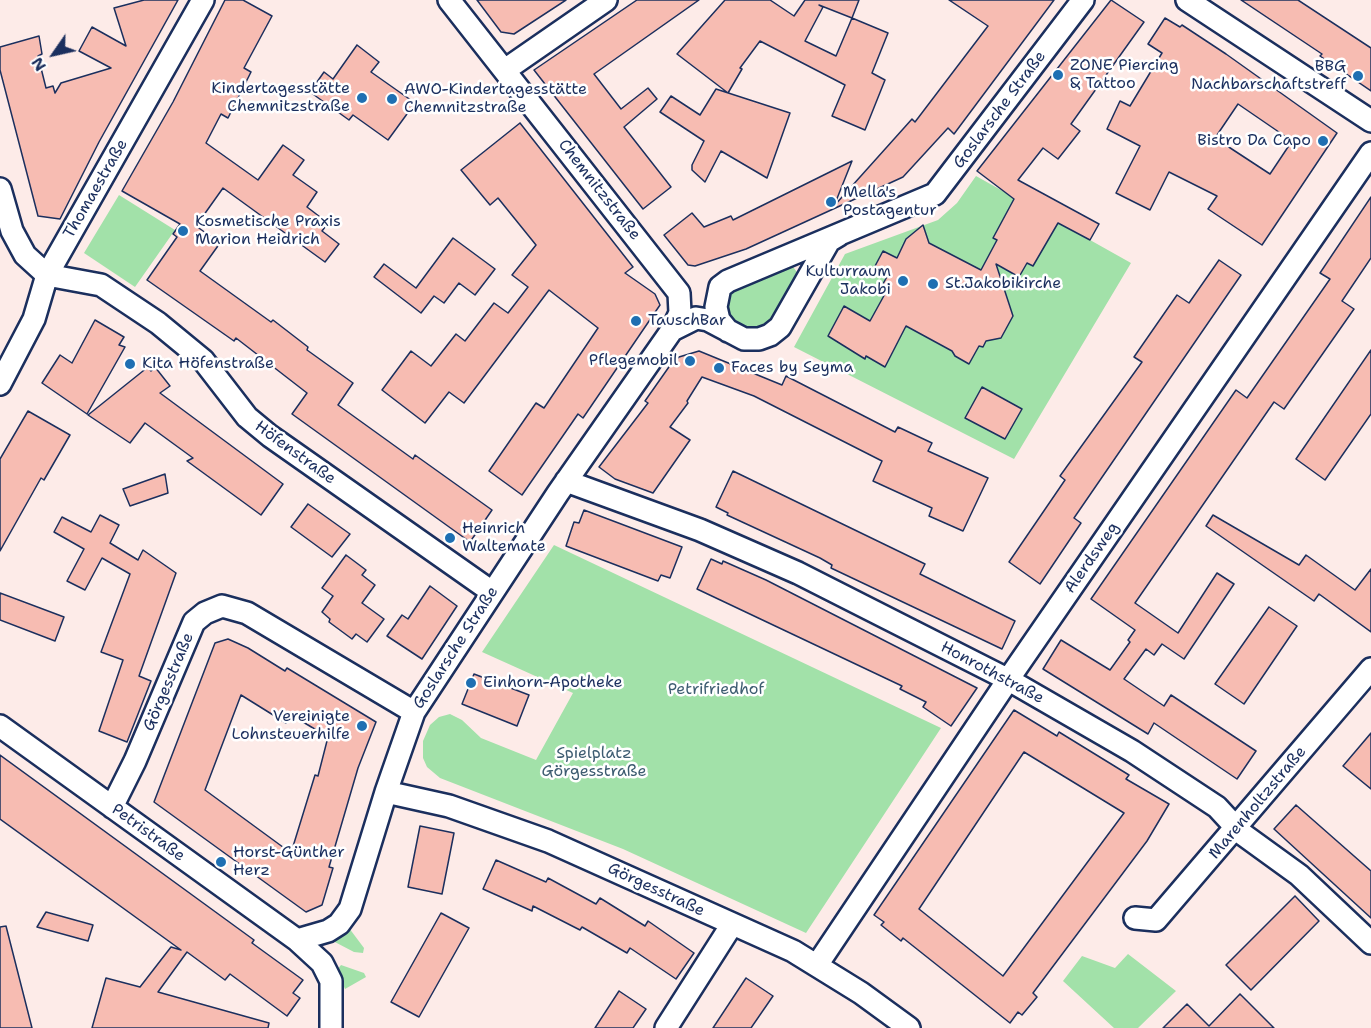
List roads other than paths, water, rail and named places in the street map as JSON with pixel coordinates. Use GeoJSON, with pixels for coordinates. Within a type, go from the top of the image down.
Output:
{"type":"FeatureCollection","features":[{"type":"Feature","properties":{"kind":"street","name":"Thomaestraße"},"geometry":{"type":"LineString","coordinates":[[0,384],[34,319],[48,275],[203,0]]}},
{"type":"Feature","properties":{"kind":"street","name":"Chemnitzstraße"},"geometry":{"type":"LineString","coordinates":[[449,0],[679,293],[680,313],[672,330]]}},
{"type":"Feature","properties":{"kind":"street"},"geometry":{"type":"LineString","coordinates":[[505,70],[606,0]]}},
{"type":"Feature","properties":{"kind":"street","name":"Goslarsche Straße"},"geometry":{"type":"LineString","coordinates":[[729,332],[716,313],[716,298],[720,287],[728,281],[765,263],[839,235],[935,194],[1083,0]]}},
{"type":"Feature","properties":{"kind":"street"},"geometry":{"type":"LineString","coordinates":[[1187,0],[1371,122]]}},
{"type":"Feature","properties":{"kind":"street","name":"Alerdsweg"},"geometry":{"type":"LineString","coordinates":[[817,965],[1009,680],[1371,153]]}},
{"type":"Feature","properties":{"kind":"street"},"geometry":{"type":"LineString","coordinates":[[0,189],[12,231],[26,255],[48,275]]}},
{"type":"Feature","properties":{"kind":"street","name":"Goslarsche Straße"},"geometry":{"type":"LineString","coordinates":[[297,940],[328,931],[339,924],[350,909],[386,792],[414,712],[566,481],[672,330],[696,318],[708,320],[729,332],[753,340],[770,335],[780,327],[829,241],[839,235]]}},
{"type":"Feature","properties":{"kind":"street","name":"Höfenstraße"},"geometry":{"type":"LineString","coordinates":[[48,275],[100,285],[158,323],[203,360],[248,417],[270,436],[492,592]]}},
{"type":"Feature","properties":{"kind":"street","name":"Honrothstraße"},"geometry":{"type":"LineString","coordinates":[[566,481],[700,530],[798,573],[1009,680],[1132,751],[1217,807],[1237,829],[1299,875],[1371,943]]}},
{"type":"Feature","properties":{"kind":"street","name":"Görgesstraße"},"geometry":{"type":"LineString","coordinates":[[112,807],[135,761],[194,622],[205,613],[222,606],[247,613],[414,712]]}},
{"type":"Feature","properties":{"kind":"street","name":"Marenholtzstraße"},"geometry":{"type":"LineString","coordinates":[[1136,918],[1156,920],[1237,829],[1371,669]]}},
{"type":"Feature","properties":{"kind":"street","name":"Petristraße"},"geometry":{"type":"LineString","coordinates":[[0,726],[297,940]]}},
{"type":"Feature","properties":{"kind":"street","name":"Görgesstraße"},"geometry":{"type":"LineString","coordinates":[[386,792],[490,818],[548,841],[731,926],[793,951],[861,993],[909,1028]]}},
{"type":"Feature","properties":{"kind":"street"},"geometry":{"type":"LineString","coordinates":[[666,1028],[731,926]]}},
{"type":"Feature","properties":{"kind":"street"},"geometry":{"type":"LineString","coordinates":[[297,940],[322,963],[331,981],[330,1028]]}},
{"type":"Feature","properties":{"kind":"place","name":"ZONE Piercing & Tattoo"},"geometry":{"type":"Point","coordinates":[1058,75]}},
{"type":"Feature","properties":{"kind":"place","name":"BBG Nachbarschaftstreff"},"geometry":{"type":"Point","coordinates":[1358,76]}},
{"type":"Feature","properties":{"kind":"place","name":"Kindertagesstätte Chemnitzstraße"},"geometry":{"type":"Point","coordinates":[362,98]}},
{"type":"Feature","properties":{"kind":"place","name":"AWO-Kindertagesstätte Chemnitzstraße"},"geometry":{"type":"Point","coordinates":[392,99]}},
{"type":"Feature","properties":{"kind":"place","name":"Bistro Da Capo"},"geometry":{"type":"Point","coordinates":[1323,141]}},
{"type":"Feature","properties":{"kind":"place","name":"Mella's Postagentur"},"geometry":{"type":"Point","coordinates":[831,202]}},
{"type":"Feature","properties":{"kind":"place","name":"Kosmetische Praxis Marion Heidrich"},"geometry":{"type":"Point","coordinates":[183,231]}},
{"type":"Feature","properties":{"kind":"place","name":"Kulturraum Jakobi"},"geometry":{"type":"Point","coordinates":[903,281]}},
{"type":"Feature","properties":{"kind":"place","name":"St.Jakobikirche"},"geometry":{"type":"Point","coordinates":[933,284]}},
{"type":"Feature","properties":{"kind":"place","name":"TauschBar"},"geometry":{"type":"Point","coordinates":[636,321]}},
{"type":"Feature","properties":{"kind":"place","name":"Pflegemobil"},"geometry":{"type":"Point","coordinates":[690,361]}},
{"type":"Feature","properties":{"kind":"place","name":"Kita Höfenstraße"},"geometry":{"type":"Point","coordinates":[130,364]}},
{"type":"Feature","properties":{"kind":"place","name":"Faces by Seyma"},"geometry":{"type":"Point","coordinates":[719,368]}},
{"type":"Feature","properties":{"kind":"place","name":"Heinrich Waltemate"},"geometry":{"type":"Point","coordinates":[450,538]}},
{"type":"Feature","properties":{"kind":"place","name":"Einhorn-Apotheke"},"geometry":{"type":"Point","coordinates":[471,683]}},
{"type":"Feature","properties":{"kind":"place","name":"Vereinigte Lohnsteuerhilfe"},"geometry":{"type":"Point","coordinates":[362,726]}},
{"type":"Feature","properties":{"kind":"place","name":"Horst-Günther Herz"},"geometry":{"type":"Point","coordinates":[221,862]}},
{"type":"Feature","properties":{"kind":"park label","name":"Petrifriedhof"},"geometry":{"type":"Point","coordinates":[716,690]}},
{"type":"Feature","properties":{"kind":"park label","name":"Spielplatz Görgesstraße"},"geometry":{"type":"Point","coordinates":[594,763]}}]}
